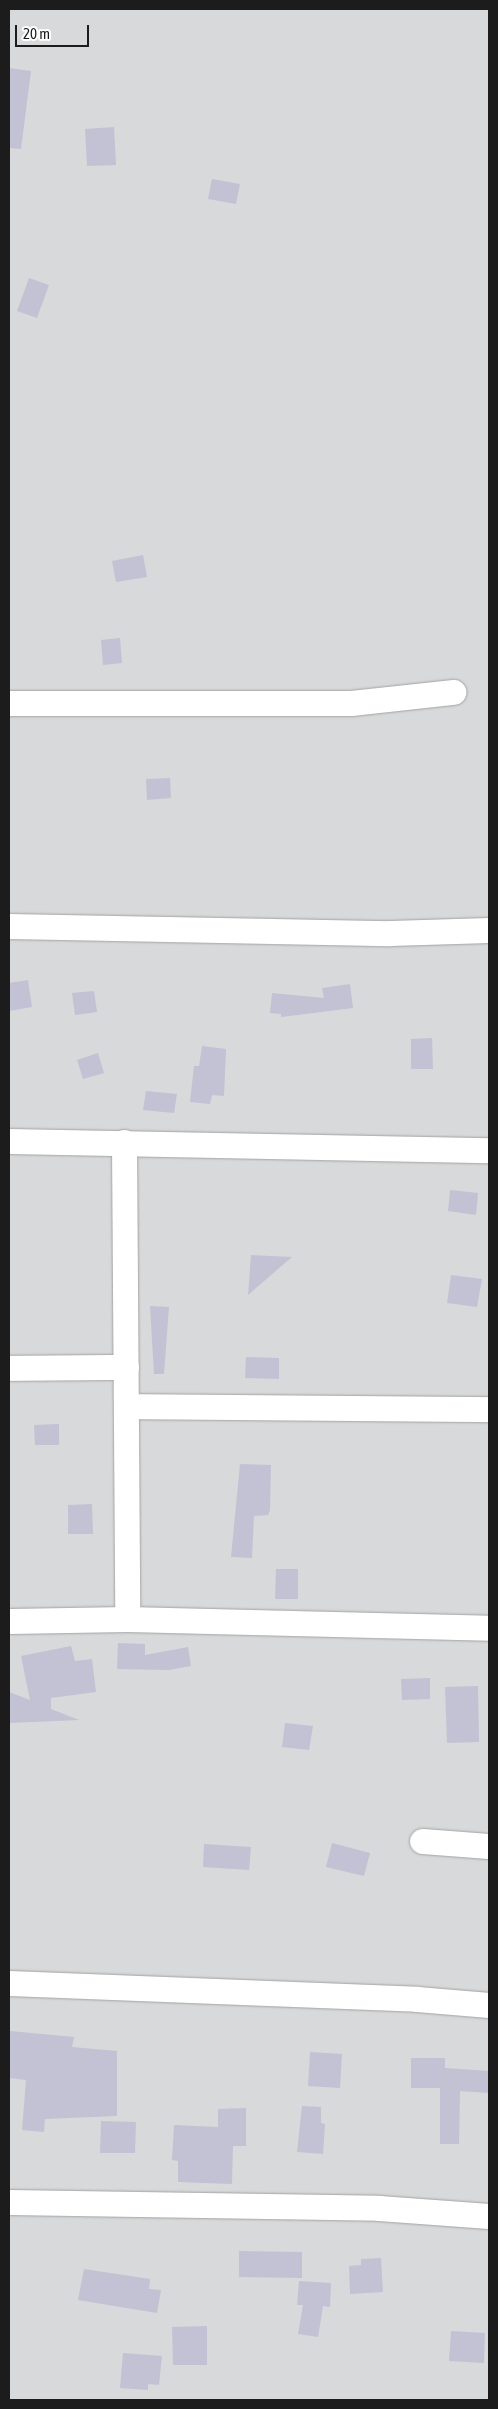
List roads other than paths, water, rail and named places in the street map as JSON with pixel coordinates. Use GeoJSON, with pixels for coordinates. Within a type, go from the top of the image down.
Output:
{"type":"FeatureCollection","features":[{"type":"Feature","properties":{"kind":"street"},"geometry":{"type":"LineString","coordinates":[[9,703],[351,703],[453,692]]}},
{"type":"Feature","properties":{"kind":"street"},"geometry":{"type":"LineString","coordinates":[[9,926],[390,933],[489,930]]}},
{"type":"Feature","properties":{"kind":"street"},"geometry":{"type":"LineString","coordinates":[[9,1141],[489,1150]]}},
{"type":"Feature","properties":{"kind":"street"},"geometry":{"type":"LineString","coordinates":[[124,1142],[127,1619]]}},
{"type":"Feature","properties":{"kind":"street"},"geometry":{"type":"LineString","coordinates":[[9,1368],[126,1367]]}},
{"type":"Feature","properties":{"kind":"street"},"geometry":{"type":"LineString","coordinates":[[126,1406],[489,1409]]}},
{"type":"Feature","properties":{"kind":"street"},"geometry":{"type":"LineString","coordinates":[[9,1621],[127,1619],[489,1628]]}},
{"type":"Feature","properties":{"kind":"street"},"geometry":{"type":"LineString","coordinates":[[422,1841],[489,1846]]}},
{"type":"Feature","properties":{"kind":"street"},"geometry":{"type":"LineString","coordinates":[[9,1983],[417,1999],[489,2005]]}},
{"type":"Feature","properties":{"kind":"street"},"geometry":{"type":"LineString","coordinates":[[9,2202],[379,2208],[489,2216]]}}]}
